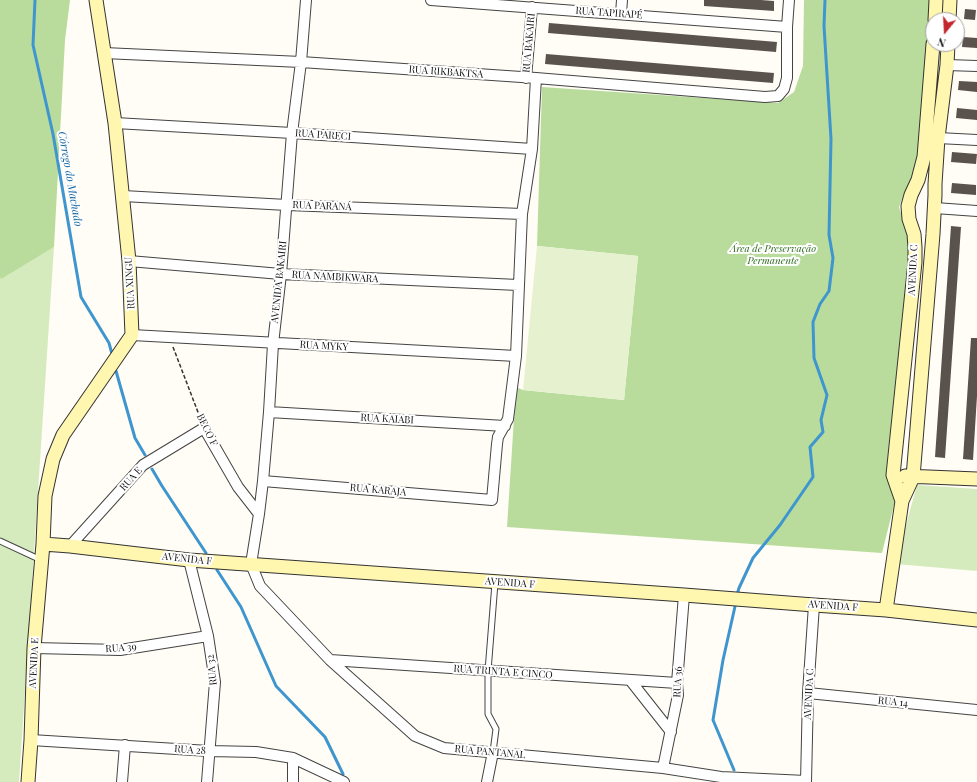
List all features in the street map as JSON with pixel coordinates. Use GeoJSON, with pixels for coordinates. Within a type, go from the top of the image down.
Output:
{"type":"FeatureCollection","features":[{"type":"Feature","properties":{"kind":"street","name":"RUA XINGU"},"geometry":{"type":"LineString","coordinates":[[96,0],[115,123],[123,196],[129,261],[132,335]]}},
{"type":"Feature","properties":{"kind":"street","name":"AVENIDA BAKAIRI"},"geometry":{"type":"LineString","coordinates":[[251,564],[263,481],[273,344],[281,274],[292,133],[301,62],[306,0]]}},
{"type":"Feature","properties":{"kind":"street","name":"RUA TAPIRAPÉ"},"geometry":{"type":"LineString","coordinates":[[431,0],[788,27]]}},
{"type":"Feature","properties":{"kind":"street"},"geometry":{"type":"LineString","coordinates":[[620,14],[622,0]]}},
{"type":"Feature","properties":{"kind":"street"},"geometry":{"type":"LineString","coordinates":[[788,27],[789,0]]}},
{"type":"Feature","properties":{"kind":"street"},"geometry":{"type":"LineString","coordinates":[[935,12],[936,0]]}},
{"type":"Feature","properties":{"kind":"street"},"geometry":{"type":"LineString","coordinates":[[949,12],[950,0]]}},
{"type":"Feature","properties":{"kind":"street","name":"RUA BAKAIRI"},"geometry":{"type":"LineString","coordinates":[[492,500],[496,444],[501,430],[505,426],[508,419],[516,356],[522,214],[532,149],[532,7]]}},
{"type":"Feature","properties":{"kind":"street","name":"RUA RIKBAKTSA"},"geometry":{"type":"LineString","coordinates":[[104,53],[301,62],[531,78],[765,97],[778,96],[784,89],[788,78],[788,27]]}},
{"type":"Feature","properties":{"kind":"street","name":"AVENIDA C"},"geometry":{"type":"LineString","coordinates":[[894,475],[915,262],[915,241],[908,206],[912,192],[918,180],[924,157],[932,52]]}},
{"type":"Feature","properties":{"kind":"street","name":"AVENIDA C"},"geometry":{"type":"LineString","coordinates":[[902,501],[913,477],[934,214],[938,138],[947,52]]}},
{"type":"Feature","properties":{"kind":"street"},"geometry":{"type":"LineString","coordinates":[[946,64],[977,66]]}},
{"type":"Feature","properties":{"kind":"street","name":"RUA PARECI"},"geometry":{"type":"LineString","coordinates":[[115,123],[532,149]]}},
{"type":"Feature","properties":{"kind":"street"},"geometry":{"type":"LineString","coordinates":[[938,138],[977,140]]}},
{"type":"Feature","properties":{"kind":"street"},"geometry":{"type":"LineString","coordinates":[[912,192],[918,187],[923,186],[932,189],[935,195]]}},
{"type":"Feature","properties":{"kind":"street","name":"RUA PARANÁ"},"geometry":{"type":"LineString","coordinates":[[123,196],[287,205],[522,214]]}},
{"type":"Feature","properties":{"kind":"street"},"geometry":{"type":"LineString","coordinates":[[911,224],[916,226],[926,226],[930,224],[934,214],[977,211]]}},
{"type":"Feature","properties":{"kind":"street","name":"RUA NAMBIKWARA"},"geometry":{"type":"LineString","coordinates":[[129,261],[281,274],[518,285]]}},
{"type":"Feature","properties":{"kind":"street"},"geometry":{"type":"LineString","coordinates":[[43,544],[45,496],[54,459],[63,435],[132,335]]}},
{"type":"Feature","properties":{"kind":"street","name":"RUA MYKY"},"geometry":{"type":"LineString","coordinates":[[132,335],[273,344],[516,356]]}},
{"type":"Feature","properties":{"kind":"street","name":"RUA KAIABI"},"geometry":{"type":"LineString","coordinates":[[269,412],[505,426]]}},
{"type":"Feature","properties":{"kind":"street","name":"BECO F"},"geometry":{"type":"LineString","coordinates":[[204,428],[238,487],[259,514]]}},
{"type":"Feature","properties":{"kind":"street","name":"RUA E"},"geometry":{"type":"LineString","coordinates":[[70,546],[143,465],[204,428]]}},
{"type":"Feature","properties":{"kind":"street"},"geometry":{"type":"LineString","coordinates":[[886,610],[902,501],[894,475],[977,479]]}},
{"type":"Feature","properties":{"kind":"street","name":"RUA KARAJA"},"geometry":{"type":"LineString","coordinates":[[263,481],[492,500]]}},
{"type":"Feature","properties":{"kind":"street","name":"AVENIDA F"},"geometry":{"type":"LineString","coordinates":[[43,544],[189,560],[886,610],[977,620]]}},
{"type":"Feature","properties":{"kind":"street","name":"AVENIDA E"},"geometry":{"type":"LineString","coordinates":[[28,782],[34,648],[43,544]]}},
{"type":"Feature","properties":{"kind":"street","name":"RUA 32"},"geometry":{"type":"LineString","coordinates":[[189,560],[208,636],[215,682],[208,782]]}},
{"type":"Feature","properties":{"kind":"street","name":"RUA PANTANAL"},"geometry":{"type":"LineString","coordinates":[[251,564],[260,586],[330,660],[415,736],[444,748],[663,768],[721,776],[806,781]]}},
{"type":"Feature","properties":{"kind":"street","name":"RUA 36"},"geometry":{"type":"LineString","coordinates":[[663,768],[678,695],[677,683],[684,595]]}},
{"type":"Feature","properties":{"kind":"street","name":"AVENIDA C"},"geometry":{"type":"LineString","coordinates":[[806,781],[808,694],[814,605]]}},
{"type":"Feature","properties":{"kind":"street","name":"RUA 39"},"geometry":{"type":"LineString","coordinates":[[34,648],[120,650],[208,636]]}},
{"type":"Feature","properties":{"kind":"street","name":"RUA TRINTA E CINCO"},"geometry":{"type":"LineString","coordinates":[[330,660],[677,683]]}},
{"type":"Feature","properties":{"kind":"street"},"geometry":{"type":"LineString","coordinates":[[630,680],[671,732]]}},
{"type":"Feature","properties":{"kind":"street","name":"RUA 14"},"geometry":{"type":"LineString","coordinates":[[808,694],[977,710]]}},
{"type":"Feature","properties":{"kind":"street","name":"RUA 28"},"geometry":{"type":"LineString","coordinates":[[31,740],[209,751],[256,752],[293,758],[344,782]]}},
{"type":"Feature","properties":{"kind":"street"},"geometry":{"type":"LineString","coordinates":[[122,782],[125,745]]}},
{"type":"Feature","properties":{"kind":"street"},"geometry":{"type":"LineString","coordinates":[[487,782],[493,752]]}},
{"type":"Feature","properties":{"kind":"street"},"geometry":{"type":"LineString","coordinates":[[293,758],[293,782]]}},
{"type":"Feature","properties":{"kind":"lane"},"geometry":{"type":"LineString","coordinates":[[0,541],[41,561]]}},
{"type":"Feature","properties":{"kind":"lane"},"geometry":{"type":"LineString","coordinates":[[493,752],[496,729],[488,714],[488,671],[495,582]]}},
{"type":"Feature","properties":{"kind":"path","name":"BECO F"},"geometry":{"type":"LineString","coordinates":[[169,337],[204,428]]}},
{"type":"Feature","properties":{"kind":"green space"},"geometry":{"type":"Polygon","coordinates":[[[0,0],[70,0],[65,40],[54,247],[1,279],[0,277],[0,0]]]}},
{"type":"Feature","properties":{"kind":"green space","name":"Área de Preservação Permanente"},"geometry":{"type":"Polygon","coordinates":[[[804,0],[930,0],[930,12],[925,12],[925,52],[926,52],[917,165],[899,207],[910,243],[886,473],[895,501],[882,553],[507,527],[516,387],[523,390],[624,400],[638,256],[537,246],[542,87],[778,103],[794,92],[803,66],[804,0]]]}},
{"type":"Feature","properties":{"kind":"green space"},"geometry":{"type":"Polygon","coordinates":[[[537,246],[638,256],[624,400],[523,390],[537,246]]]}},
{"type":"Feature","properties":{"kind":"green space"},"geometry":{"type":"Polygon","coordinates":[[[54,247],[19,782],[0,782],[0,277],[1,278],[54,247]]]}},
{"type":"Feature","properties":{"kind":"green space"},"geometry":{"type":"Polygon","coordinates":[[[917,485],[977,489],[977,571],[896,564],[917,485]]]}},
{"type":"Feature","properties":{"kind":"building"},"geometry":{"type":"Polygon","coordinates":[[[704,0],[774,1],[774,11],[704,6],[704,0]]]}},
{"type":"Feature","properties":{"kind":"building"},"geometry":{"type":"Polygon","coordinates":[[[965,9],[976,10],[975,20],[965,19],[965,9]]]}},
{"type":"Feature","properties":{"kind":"building"},"geometry":{"type":"Polygon","coordinates":[[[549,23],[777,42],[776,52],[548,33],[549,23]]]}},
{"type":"Feature","properties":{"kind":"building"},"geometry":{"type":"Polygon","coordinates":[[[965,37],[977,38],[977,48],[965,47],[965,37]]]}},
{"type":"Feature","properties":{"kind":"building"},"geometry":{"type":"Polygon","coordinates":[[[546,54],[774,73],[773,83],[545,64],[546,54]]]}},
{"type":"Feature","properties":{"kind":"building"},"geometry":{"type":"Polygon","coordinates":[[[959,81],[977,82],[977,92],[958,90],[959,81]]]}},
{"type":"Feature","properties":{"kind":"building"},"geometry":{"type":"Polygon","coordinates":[[[957,108],[977,110],[977,120],[956,118],[957,108]]]}},
{"type":"Feature","properties":{"kind":"building"},"geometry":{"type":"Polygon","coordinates":[[[952,152],[977,154],[976,164],[951,162],[952,152]]]}},
{"type":"Feature","properties":{"kind":"building"},"geometry":{"type":"Polygon","coordinates":[[[952,183],[976,185],[976,195],[951,193],[952,183]]]}},
{"type":"Feature","properties":{"kind":"building"},"geometry":{"type":"Polygon","coordinates":[[[951,226],[961,227],[945,458],[935,457],[951,226]]]}},
{"type":"Feature","properties":{"kind":"building"},"geometry":{"type":"Polygon","coordinates":[[[971,338],[977,338],[977,396],[973,460],[963,459],[971,338]]]}},
{"type":"Feature","properties":{"kind":"waterway","name":"Córrego do Machado"},"geometry":{"type":"LineString","coordinates":[[35,0],[33,45],[53,134],[81,297],[109,343],[112,354]]}},
{"type":"Feature","properties":{"kind":"waterway"},"geometry":{"type":"LineString","coordinates":[[737,595],[753,558],[780,525],[813,477],[810,447],[823,432],[821,420],[827,395],[814,358],[813,322],[820,304],[829,291],[833,258],[829,235],[831,139],[824,26],[825,0]]}},
{"type":"Feature","properties":{"kind":"waterway","name":"Córrego do Machado"},"geometry":{"type":"LineString","coordinates":[[116,371],[135,438],[145,455]]}},
{"type":"Feature","properties":{"kind":"waterway","name":"Córrego do Machado"},"geometry":{"type":"LineString","coordinates":[[152,469],[206,553]]}},
{"type":"Feature","properties":{"kind":"waterway","name":"Córrego do Machado"},"geometry":{"type":"LineString","coordinates":[[217,570],[241,607],[276,686],[325,737],[343,774]]}},
{"type":"Feature","properties":{"kind":"waterway"},"geometry":{"type":"LineString","coordinates":[[734,770],[713,720],[723,660],[736,602]]}}]}
